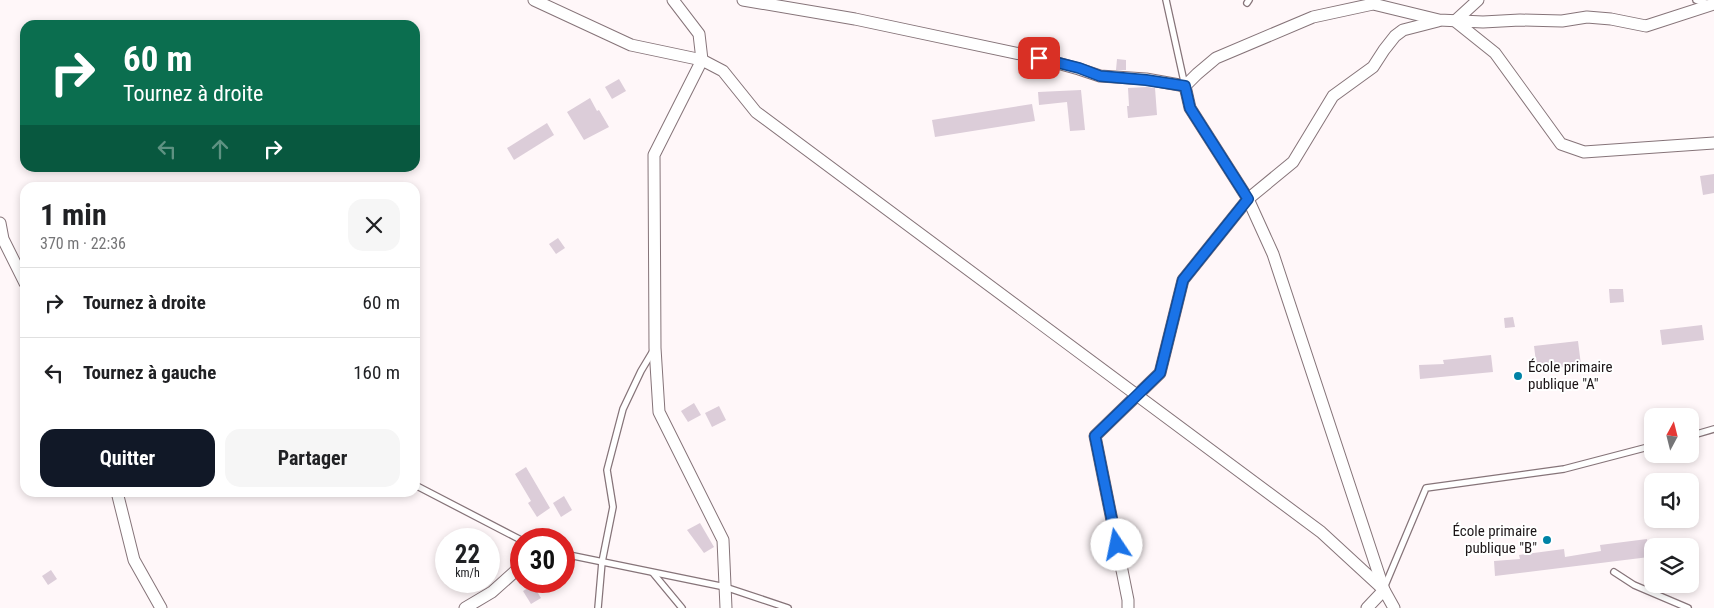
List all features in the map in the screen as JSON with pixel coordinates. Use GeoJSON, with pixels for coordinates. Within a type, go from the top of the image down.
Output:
{"type":"FeatureCollection","features":[{"type":"Feature","properties":{"kind":"street"},"geometry":{"type":"LineString","coordinates":[[534,0],[631,45],[702,60],[723,71],[756,112],[1321,532],[1384,590]]}},
{"type":"Feature","properties":{"kind":"street"},"geometry":{"type":"LineString","coordinates":[[673,0],[699,34],[702,60],[654,155],[655,348],[658,412],[723,540],[726,608]]}},
{"type":"Feature","properties":{"kind":"street"},"geometry":{"type":"LineString","coordinates":[[743,0],[864,21],[1039,58],[1079,68],[1100,76],[1185,86]]}},
{"type":"Feature","properties":{"kind":"street"},"geometry":{"type":"LineString","coordinates":[[1455,21],[1478,0]]}},
{"type":"Feature","properties":{"kind":"street"},"geometry":{"type":"LineString","coordinates":[[1185,86],[1216,58],[1313,17],[1371,2],[1439,20],[1483,22],[1520,20],[1562,21],[1587,17],[1646,26],[1713,4]]}},
{"type":"Feature","properties":{"kind":"street"},"geometry":{"type":"LineString","coordinates":[[1128,608],[1128,600],[1095,436],[1160,373],[1183,280],[1248,199],[1293,162],[1333,96],[1373,67],[1395,36],[1403,30],[1439,20]]}},
{"type":"Feature","properties":{"kind":"street"},"geometry":{"type":"LineString","coordinates":[[1455,21],[1495,53],[1562,144],[1584,152],[1714,143]]}},
{"type":"Feature","properties":{"kind":"street"},"geometry":{"type":"LineString","coordinates":[[1185,86],[1190,108],[1248,199],[1273,254],[1384,590],[1394,608]]}},
{"type":"Feature","properties":{"kind":"street"},"geometry":{"type":"LineString","coordinates":[[0,223],[3,239],[20,273]]}},
{"type":"Feature","properties":{"kind":"street"},"geometry":{"type":"LineString","coordinates":[[118,497],[134,560],[161,608]]}},
{"type":"Feature","properties":{"kind":"street"},"geometry":{"type":"LineString","coordinates":[[465,608],[492,592],[510,576]]}},
{"type":"Feature","properties":{"kind":"street"},"geometry":{"type":"LineString","coordinates":[[1367,608],[1384,590]]}},
{"type":"Feature","properties":{"kind":"lane"},"geometry":{"type":"LineString","coordinates":[[1166,0],[1185,86]]}},
{"type":"Feature","properties":{"kind":"lane"},"geometry":{"type":"LineString","coordinates":[[1696,0],[1713,4]]}},
{"type":"Feature","properties":{"kind":"lane"},"geometry":{"type":"LineString","coordinates":[[598,608],[602,562],[613,507],[607,470],[623,409],[641,371],[655,348]]}},
{"type":"Feature","properties":{"kind":"lane"},"geometry":{"type":"LineString","coordinates":[[1699,433],[1714,429]]}},
{"type":"Feature","properties":{"kind":"lane"},"geometry":{"type":"LineString","coordinates":[[1384,590],[1426,488],[1564,469],[1644,448]]}},
{"type":"Feature","properties":{"kind":"lane"},"geometry":{"type":"LineString","coordinates":[[420,487],[510,534]]}},
{"type":"Feature","properties":{"kind":"lane"},"geometry":{"type":"LineString","coordinates":[[575,556],[725,587],[788,608]]}},
{"type":"Feature","properties":{"kind":"lane"},"geometry":{"type":"LineString","coordinates":[[653,572],[682,608]]}},
{"type":"Feature","properties":{"kind":"lane"},"geometry":{"type":"LineString","coordinates":[[1614,572],[1634,585],[1688,608]]}},
{"type":"Feature","properties":{"kind":"building"},"geometry":{"type":"Polygon","coordinates":[[[1117,59],[1126,60],[1126,70],[1116,70],[1117,59]]]}},
{"type":"Feature","properties":{"kind":"building"},"geometry":{"type":"Polygon","coordinates":[[[619,79],[626,91],[612,99],[605,87],[619,79]]]}},
{"type":"Feature","properties":{"kind":"building"},"geometry":{"type":"Polygon","coordinates":[[[1128,88],[1155,88],[1157,115],[1128,118],[1128,88]]]}},
{"type":"Feature","properties":{"kind":"building"},"geometry":{"type":"Polygon","coordinates":[[[1081,90],[1085,130],[1070,131],[1067,102],[1039,105],[1038,92],[1081,90]]]}},
{"type":"Feature","properties":{"kind":"building"},"geometry":{"type":"Polygon","coordinates":[[[590,98],[609,127],[584,140],[567,112],[590,98]]]}},
{"type":"Feature","properties":{"kind":"building"},"geometry":{"type":"Polygon","coordinates":[[[1032,104],[1035,121],[935,137],[932,120],[1032,104]]]}},
{"type":"Feature","properties":{"kind":"building"},"geometry":{"type":"Polygon","coordinates":[[[547,123],[554,135],[514,160],[507,148],[547,123]]]}},
{"type":"Feature","properties":{"kind":"building"},"geometry":{"type":"Polygon","coordinates":[[[1714,174],[1714,193],[1703,195],[1700,176],[1714,174]]]}},
{"type":"Feature","properties":{"kind":"building"},"geometry":{"type":"Polygon","coordinates":[[[558,238],[565,248],[556,254],[549,244],[558,238]]]}},
{"type":"Feature","properties":{"kind":"building"},"geometry":{"type":"Polygon","coordinates":[[[1609,289],[1623,289],[1624,302],[1610,303],[1609,289]]]}},
{"type":"Feature","properties":{"kind":"building"},"geometry":{"type":"Polygon","coordinates":[[[1513,317],[1515,327],[1505,328],[1504,318],[1513,317]]]}},
{"type":"Feature","properties":{"kind":"building"},"geometry":{"type":"Polygon","coordinates":[[[1702,325],[1704,340],[1662,345],[1660,330],[1702,325]]]}},
{"type":"Feature","properties":{"kind":"building"},"geometry":{"type":"Polygon","coordinates":[[[1578,341],[1581,365],[1537,370],[1534,346],[1578,341]]]}},
{"type":"Feature","properties":{"kind":"building"},"geometry":{"type":"Polygon","coordinates":[[[1491,355],[1493,372],[1420,379],[1419,365],[1444,364],[1443,360],[1491,355]]]}},
{"type":"Feature","properties":{"kind":"building"},"geometry":{"type":"Polygon","coordinates":[[[694,403],[701,415],[688,422],[681,411],[694,403]]]}},
{"type":"Feature","properties":{"kind":"building"},"geometry":{"type":"Polygon","coordinates":[[[719,406],[726,420],[712,427],[705,413],[719,406]]]}},
{"type":"Feature","properties":{"kind":"building"},"geometry":{"type":"Polygon","coordinates":[[[526,467],[550,508],[537,517],[528,503],[531,501],[515,474],[526,467]]]}},
{"type":"Feature","properties":{"kind":"building"},"geometry":{"type":"Polygon","coordinates":[[[564,496],[572,510],[561,517],[553,503],[564,496]]]}},
{"type":"Feature","properties":{"kind":"building"},"geometry":{"type":"Polygon","coordinates":[[[700,523],[714,547],[704,553],[687,530],[700,523]]]}},
{"type":"Feature","properties":{"kind":"building"},"geometry":{"type":"Polygon","coordinates":[[[1644,539],[1644,558],[1495,576],[1494,561],[1520,559],[1519,555],[1564,549],[1565,557],[1601,551],[1600,545],[1644,539]]]}},
{"type":"Feature","properties":{"kind":"building"},"geometry":{"type":"Polygon","coordinates":[[[51,570],[57,579],[48,585],[42,576],[51,570]]]}},
{"type":"Feature","properties":{"kind":"building"},"geometry":{"type":"Polygon","coordinates":[[[524,593],[538,593],[541,598],[531,604],[524,593]]]}},
{"type":"Feature","properties":{"kind":"place","name":"École primaire publique \"A\""},"geometry":{"type":"Point","coordinates":[1518,376]}},
{"type":"Feature","properties":{"kind":"place","name":"École primaire publique \"B\""},"geometry":{"type":"Point","coordinates":[1547,540]}},
{"type":"Feature","properties":{"kind":"route"},"geometry":{"type":"LineString","coordinates":[[1039,58],[1079,68],[1100,76],[1185,86],[1190,108],[1248,199],[1183,280],[1160,373],[1095,436],[1117,545]]}}]}
